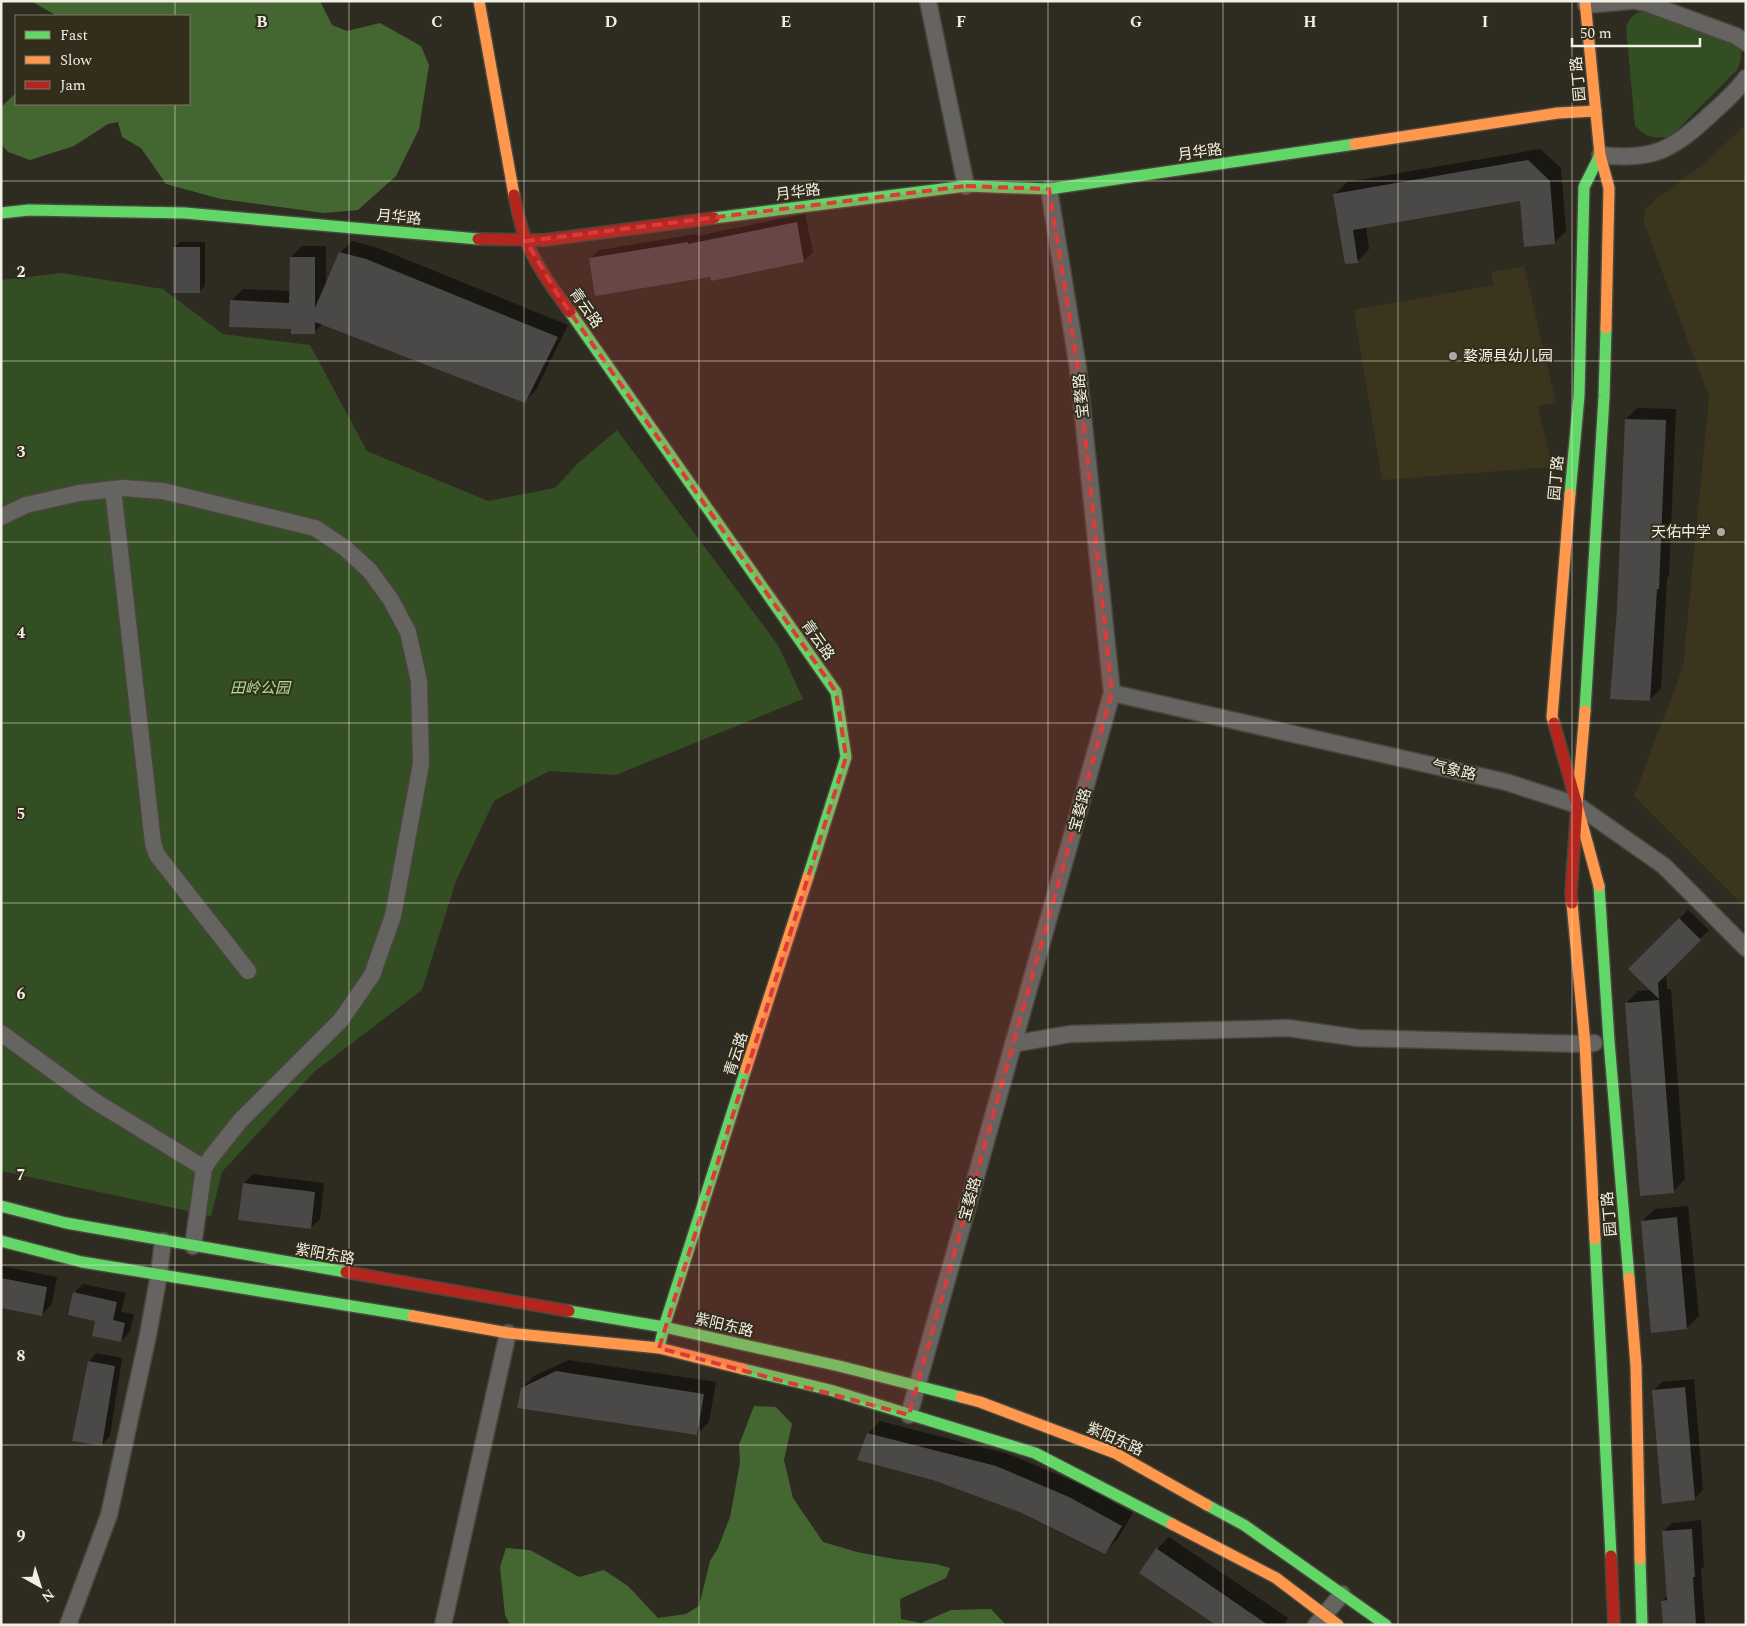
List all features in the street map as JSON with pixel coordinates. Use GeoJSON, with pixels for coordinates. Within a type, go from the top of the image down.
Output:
{"type":"FeatureCollection","features":[{"type":"Feature","properties":{"kind":"main road","name":"青云路"},"geometry":{"type":"LineString","coordinates":[[479,1],[513,192],[526,241],[558,295],[836,692],[846,757],[664,1327],[660,1348]]}},
{"type":"Feature","properties":{"kind":"main road","name":"园丁路"},"geometry":{"type":"LineString","coordinates":[[1586,3],[1600,154],[1610,188],[1604,397],[1585,719],[1571,893],[1585,1044],[1614,1625]]}},
{"type":"Feature","properties":{"kind":"main road","name":"月华路"},"geometry":{"type":"LineString","coordinates":[[1,213],[29,210],[185,213],[463,238],[526,241],[966,186],[1050,190],[1558,113],[1596,110]]}},
{"type":"Feature","properties":{"kind":"main road","name":"园丁路"},"geometry":{"type":"LineString","coordinates":[[1600,154],[1584,187],[1579,396],[1552,717],[1601,891],[1609,1041],[1636,1366],[1642,1625]]}},
{"type":"Feature","properties":{"kind":"main road","name":"紫阳东路"},"geometry":{"type":"LineString","coordinates":[[1,1206],[66,1223],[163,1241],[602,1318],[664,1327],[839,1366],[980,1402],[1116,1453],[1244,1525],[1386,1625]]}},
{"type":"Feature","properties":{"kind":"main road"},"geometry":{"type":"LineString","coordinates":[[1,1241],[82,1262],[386,1311],[508,1333],[660,1348],[830,1390],[1035,1454],[1276,1578],[1320,1620],[1338,1625]]}},
{"type":"Feature","properties":{"kind":"street"},"geometry":{"type":"LineString","coordinates":[[928,1],[966,186]]}},
{"type":"Feature","properties":{"kind":"street"},"geometry":{"type":"LineString","coordinates":[[1586,3],[1630,1]]}},
{"type":"Feature","properties":{"kind":"street"},"geometry":{"type":"LineString","coordinates":[[1635,1],[1646,2],[1736,36],[1746,43]]}},
{"type":"Feature","properties":{"kind":"street"},"geometry":{"type":"LineString","coordinates":[[1600,154],[1620,157],[1643,156],[1664,149],[1682,139],[1695,128],[1735,92],[1746,78]]}},
{"type":"Feature","properties":{"kind":"street","name":"宝婺路"},"geometry":{"type":"LineString","coordinates":[[909,1415],[1112,693],[1078,368],[1050,190]]}},
{"type":"Feature","properties":{"kind":"street"},"geometry":{"type":"LineString","coordinates":[[1,516],[26,505],[79,494],[123,488],[162,491],[315,528],[345,548],[370,571],[391,600],[408,632],[419,681],[421,764],[393,916],[372,975],[341,1020],[240,1121],[204,1168],[193,1246]]}},
{"type":"Feature","properties":{"kind":"street"},"geometry":{"type":"LineString","coordinates":[[113,489],[153,843],[157,855],[248,971]]}},
{"type":"Feature","properties":{"kind":"street","name":"气象路"},"geometry":{"type":"LineString","coordinates":[[1112,693],[1506,782],[1577,805],[1664,866],[1746,948]]}},
{"type":"Feature","properties":{"kind":"street"},"geometry":{"type":"LineString","coordinates":[[1013,1044],[1070,1034],[1288,1028],[1358,1038],[1585,1044],[1609,1041]]}},
{"type":"Feature","properties":{"kind":"street"},"geometry":{"type":"LineString","coordinates":[[1,1033],[93,1100],[204,1168]]}},
{"type":"Feature","properties":{"kind":"street"},"geometry":{"type":"LineString","coordinates":[[68,1625],[109,1515],[148,1335],[163,1241]]}},
{"type":"Feature","properties":{"kind":"street"},"geometry":{"type":"LineString","coordinates":[[443,1625],[508,1333]]}},
{"type":"Feature","properties":{"kind":"street"},"geometry":{"type":"LineString","coordinates":[[1320,1620],[1342,1594]]}},
{"type":"Feature","properties":{"kind":"highlighted area"},"geometry":{"type":"Polygon","coordinates":[[[966,186],[1049,189],[1078,368],[1112,693],[909,1415],[659,1348],[846,757],[836,692],[558,295],[526,241],[966,186]]]}},
{"type":"Feature","properties":{"kind":"shaded area","name":"天佑中学"},"geometry":{"type":"Polygon","coordinates":[[[1746,124],[1746,908],[1634,796],[1683,667],[1709,397],[1644,223],[1645,210],[1655,200],[1705,163],[1746,124]]]}},
{"type":"Feature","properties":{"kind":"shaded area","name":"婺源县幼儿园"},"geometry":{"type":"Polygon","coordinates":[[[1524,266],[1556,403],[1538,406],[1552,467],[1382,480],[1354,310],[1494,285],[1491,272],[1524,266]]]}},
{"type":"Feature","properties":{"kind":"green space"},"geometry":{"type":"Polygon","coordinates":[[[31,1],[320,1],[332,25],[347,31],[380,23],[421,46],[429,65],[419,129],[396,176],[358,210],[324,213],[221,199],[166,184],[141,148],[122,137],[118,122],[108,124],[74,146],[30,160],[8,152],[1,144],[1,107],[15,94],[15,105],[190,105],[190,15],[55,15],[31,1]]]}},
{"type":"Feature","properties":{"kind":"green space"},"geometry":{"type":"Polygon","coordinates":[[[1657,10],[1738,43],[1741,50],[1741,60],[1737,70],[1670,137],[1651,136],[1643,133],[1635,126],[1626,27],[1634,15],[1657,10]]]}},
{"type":"Feature","properties":{"kind":"green space","name":"田岭公园"},"geometry":{"type":"Polygon","coordinates":[[[62,273],[163,289],[223,334],[310,345],[367,451],[488,501],[555,488],[577,464],[617,430],[778,645],[803,699],[616,775],[549,771],[494,801],[456,881],[422,990],[314,1072],[222,1172],[211,1216],[1,1171],[1,280],[62,273]]]}},
{"type":"Feature","properties":{"kind":"green space"},"geometry":{"type":"Polygon","coordinates":[[[754,1406],[776,1407],[792,1424],[784,1460],[793,1498],[823,1542],[857,1552],[936,1564],[950,1568],[946,1578],[900,1599],[901,1619],[921,1623],[951,1610],[991,1609],[1006,1625],[510,1625],[505,1615],[500,1567],[506,1548],[530,1550],[579,1577],[604,1570],[628,1586],[658,1618],[686,1614],[699,1606],[710,1561],[718,1548],[730,1517],[740,1463],[739,1445],[754,1406]]]}},
{"type":"Feature","properties":{"kind":"building"},"geometry":{"type":"Polygon","coordinates":[[[1528,160],[1550,181],[1555,244],[1524,247],[1520,201],[1353,230],[1358,263],[1345,264],[1333,194],[1528,160]]]}},
{"type":"Feature","properties":{"kind":"building"},"geometry":{"type":"Polygon","coordinates":[[[797,222],[804,262],[711,281],[710,277],[595,296],[589,258],[688,242],[688,244],[797,222]]]}},
{"type":"Feature","properties":{"kind":"building"},"geometry":{"type":"Polygon","coordinates":[[[173,247],[200,247],[200,293],[173,293],[173,247]]]}},
{"type":"Feature","properties":{"kind":"building"},"geometry":{"type":"Polygon","coordinates":[[[339,252],[366,259],[558,337],[525,403],[315,322],[315,334],[291,334],[291,329],[229,327],[230,300],[289,303],[290,257],[315,257],[315,308],[339,252]]]}},
{"type":"Feature","properties":{"kind":"building"},"geometry":{"type":"Polygon","coordinates":[[[1625,419],[1666,420],[1659,589],[1657,589],[1650,701],[1610,699],[1617,609],[1625,419]]]}},
{"type":"Feature","properties":{"kind":"building"},"geometry":{"type":"Polygon","coordinates":[[[1679,918],[1701,940],[1658,983],[1659,999],[1628,969],[1679,918]]]}},
{"type":"Feature","properties":{"kind":"building"},"geometry":{"type":"Polygon","coordinates":[[[1659,1000],[1674,1193],[1640,1196],[1625,1003],[1659,1000]]]}},
{"type":"Feature","properties":{"kind":"building"},"geometry":{"type":"Polygon","coordinates":[[[243,1183],[315,1192],[311,1229],[238,1220],[243,1183]]]}},
{"type":"Feature","properties":{"kind":"building"},"geometry":{"type":"Polygon","coordinates":[[[1677,1217],[1687,1329],[1651,1333],[1641,1221],[1677,1217]]]}},
{"type":"Feature","properties":{"kind":"building"},"geometry":{"type":"Polygon","coordinates":[[[1,1278],[47,1287],[42,1316],[1,1308],[1,1278]]]}},
{"type":"Feature","properties":{"kind":"building"},"geometry":{"type":"Polygon","coordinates":[[[73,1292],[117,1302],[113,1320],[125,1323],[121,1342],[92,1336],[95,1321],[68,1315],[73,1292]]]}},
{"type":"Feature","properties":{"kind":"building"},"geometry":{"type":"Polygon","coordinates":[[[88,1361],[115,1366],[102,1446],[72,1441],[88,1361]]]}},
{"type":"Feature","properties":{"kind":"building"},"geometry":{"type":"Polygon","coordinates":[[[556,1371],[704,1394],[697,1435],[517,1408],[521,1388],[556,1371]]]}},
{"type":"Feature","properties":{"kind":"building"},"geometry":{"type":"Polygon","coordinates":[[[1685,1387],[1695,1500],[1662,1504],[1652,1390],[1685,1387]]]}},
{"type":"Feature","properties":{"kind":"building"},"geometry":{"type":"Polygon","coordinates":[[[867,1433],[996,1466],[1069,1497],[1122,1526],[1105,1554],[1022,1513],[933,1480],[857,1460],[867,1433]]]}},
{"type":"Feature","properties":{"kind":"building"},"geometry":{"type":"Polygon","coordinates":[[[1692,1529],[1696,1625],[1663,1625],[1661,1601],[1667,1600],[1662,1531],[1692,1529]]]}},
{"type":"Feature","properties":{"kind":"building"},"geometry":{"type":"Polygon","coordinates":[[[1156,1548],[1268,1625],[1216,1625],[1139,1573],[1156,1548]]]}},
{"type":"Feature","properties":{"kind":"traffic: fast"},"geometry":{"type":"LineString","coordinates":[[714,218],[966,186],[1049,189],[1355,144]]}},
{"type":"Feature","properties":{"kind":"traffic: fast"},"geometry":{"type":"LineString","coordinates":[[1570,494],[1579,396],[1584,187],[1600,155]]}},
{"type":"Feature","properties":{"kind":"traffic: fast"},"geometry":{"type":"LineString","coordinates":[[1,213],[29,210],[185,213],[478,239]]}},
{"type":"Feature","properties":{"kind":"traffic: fast"},"geometry":{"type":"LineString","coordinates":[[570,312],[836,692],[846,757],[808,877]]}},
{"type":"Feature","properties":{"kind":"traffic: fast"},"geometry":{"type":"LineString","coordinates":[[1585,711],[1604,397],[1606,328]]}},
{"type":"Feature","properties":{"kind":"traffic: fast"},"geometry":{"type":"LineString","coordinates":[[1599,886],[1609,1041],[1629,1278]]}},
{"type":"Feature","properties":{"kind":"traffic: fast"},"geometry":{"type":"LineString","coordinates":[[659,1348],[746,1069]]}},
{"type":"Feature","properties":{"kind":"traffic: fast"},"geometry":{"type":"LineString","coordinates":[[1,1206],[66,1223],[346,1272]]}},
{"type":"Feature","properties":{"kind":"traffic: fast"},"geometry":{"type":"LineString","coordinates":[[1595,1239],[1611,1556]]}},
{"type":"Feature","properties":{"kind":"traffic: fast"},"geometry":{"type":"LineString","coordinates":[[1,1241],[82,1262],[413,1316]]}},
{"type":"Feature","properties":{"kind":"traffic: fast"},"geometry":{"type":"LineString","coordinates":[[569,1311],[664,1327],[839,1366],[961,1397]]}},
{"type":"Feature","properties":{"kind":"traffic: fast"},"geometry":{"type":"LineString","coordinates":[[743,1369],[830,1390],[1035,1453],[1172,1524]]}},
{"type":"Feature","properties":{"kind":"traffic: fast"},"geometry":{"type":"LineString","coordinates":[[1207,1505],[1244,1525],[1386,1625]]}},
{"type":"Feature","properties":{"kind":"traffic: fast"},"geometry":{"type":"LineString","coordinates":[[1640,1559],[1642,1625]]}},
{"type":"Feature","properties":{"kind":"traffic: slow"},"geometry":{"type":"LineString","coordinates":[[479,1],[514,195]]}},
{"type":"Feature","properties":{"kind":"traffic: slow"},"geometry":{"type":"LineString","coordinates":[[1585,1],[1600,155],[1609,188],[1606,328]]}},
{"type":"Feature","properties":{"kind":"traffic: slow"},"geometry":{"type":"LineString","coordinates":[[1355,144],[1558,113],[1596,111]]}},
{"type":"Feature","properties":{"kind":"traffic: slow"},"geometry":{"type":"LineString","coordinates":[[1554,723],[1552,717],[1570,494]]}},
{"type":"Feature","properties":{"kind":"traffic: slow"},"geometry":{"type":"LineString","coordinates":[[1585,711],[1577,805],[1599,886]]}},
{"type":"Feature","properties":{"kind":"traffic: slow"},"geometry":{"type":"LineString","coordinates":[[746,1069],[808,877]]}},
{"type":"Feature","properties":{"kind":"traffic: slow"},"geometry":{"type":"LineString","coordinates":[[1572,903],[1585,1044],[1595,1239]]}},
{"type":"Feature","properties":{"kind":"traffic: slow"},"geometry":{"type":"LineString","coordinates":[[1629,1278],[1636,1366],[1640,1559]]}},
{"type":"Feature","properties":{"kind":"traffic: slow"},"geometry":{"type":"LineString","coordinates":[[413,1316],[508,1333],[659,1348],[743,1369]]}},
{"type":"Feature","properties":{"kind":"traffic: slow"},"geometry":{"type":"LineString","coordinates":[[961,1397],[980,1402],[1115,1453],[1207,1505]]}},
{"type":"Feature","properties":{"kind":"traffic: slow"},"geometry":{"type":"LineString","coordinates":[[1172,1524],[1276,1578],[1338,1625]]}},
{"type":"Feature","properties":{"kind":"traffic: jam"},"geometry":{"type":"LineString","coordinates":[[514,195],[520,223],[534,259],[570,312]]}},
{"type":"Feature","properties":{"kind":"traffic: jam"},"geometry":{"type":"LineString","coordinates":[[478,239],[544,240],[714,218]]}},
{"type":"Feature","properties":{"kind":"traffic: jam"},"geometry":{"type":"LineString","coordinates":[[1554,723],[1577,805],[1571,893],[1572,903]]}},
{"type":"Feature","properties":{"kind":"traffic: jam"},"geometry":{"type":"LineString","coordinates":[[346,1272],[569,1311]]}},
{"type":"Feature","properties":{"kind":"traffic: jam"},"geometry":{"type":"LineString","coordinates":[[1611,1556],[1614,1625]]}},
{"type":"Feature","properties":{"kind":"place","name":"婺源县幼儿园"},"geometry":{"type":"Point","coordinates":[1453,356]}},
{"type":"Feature","properties":{"kind":"place","name":"天佑中学"},"geometry":{"type":"Point","coordinates":[1721,532]}}]}
